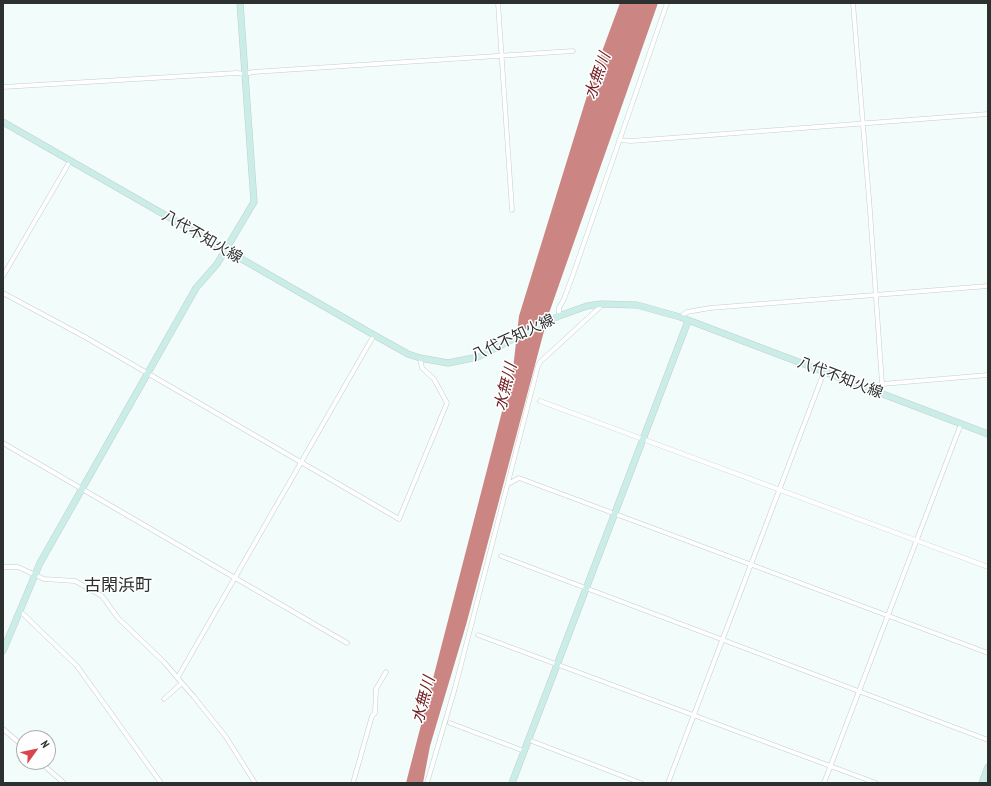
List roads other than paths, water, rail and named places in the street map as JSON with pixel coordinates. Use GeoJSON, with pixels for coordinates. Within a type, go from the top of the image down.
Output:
{"type":"FeatureCollection","features":[{"type":"Feature","properties":{"kind":"main road"},"geometry":{"type":"LineString","coordinates":[[3,651],[35,575],[82,490],[196,288],[217,264],[254,202],[240,3]]}},
{"type":"Feature","properties":{"kind":"main road","name":"八代不知火線"},"geometry":{"type":"LineString","coordinates":[[3,122],[374,335],[420,358],[448,363],[478,357],[506,345],[558,317],[587,306],[601,304],[649,307],[680,317],[988,434]]}},
{"type":"Feature","properties":{"kind":"main road"},"geometry":{"type":"LineString","coordinates":[[512,783],[688,321]]}},
{"type":"Feature","properties":{"kind":"main road"},"geometry":{"type":"LineString","coordinates":[[982,783],[988,767]]}},
{"type":"Feature","properties":{"kind":"street"},"geometry":{"type":"LineString","coordinates":[[498,3],[512,210]]}},
{"type":"Feature","properties":{"kind":"street"},"geometry":{"type":"LineString","coordinates":[[558,317],[560,302],[564,299],[575,269],[667,3]]}},
{"type":"Feature","properties":{"kind":"street"},"geometry":{"type":"LineString","coordinates":[[853,3],[882,384],[988,375]]}},
{"type":"Feature","properties":{"kind":"street"},"geometry":{"type":"LineString","coordinates":[[3,87],[237,73],[245,74],[254,72],[573,51]]}},
{"type":"Feature","properties":{"kind":"street"},"geometry":{"type":"LineString","coordinates":[[619,140],[632,142],[988,114]]}},
{"type":"Feature","properties":{"kind":"street"},"geometry":{"type":"LineString","coordinates":[[3,276],[70,161]]}},
{"type":"Feature","properties":{"kind":"street"},"geometry":{"type":"LineString","coordinates":[[680,317],[687,312],[710,308],[988,286]]}},
{"type":"Feature","properties":{"kind":"street"},"geometry":{"type":"LineString","coordinates":[[3,293],[85,337],[399,519],[447,403],[434,378],[422,368],[420,358]]}},
{"type":"Feature","properties":{"kind":"street"},"geometry":{"type":"LineString","coordinates":[[427,783],[456,688],[538,366],[600,307],[601,304]]}},
{"type":"Feature","properties":{"kind":"street"},"geometry":{"type":"LineString","coordinates":[[178,678],[374,335]]}},
{"type":"Feature","properties":{"kind":"street"},"geometry":{"type":"LineString","coordinates":[[668,783],[824,372]]}},
{"type":"Feature","properties":{"kind":"street"},"geometry":{"type":"LineString","coordinates":[[540,401],[988,567]]}},
{"type":"Feature","properties":{"kind":"street"},"geometry":{"type":"LineString","coordinates":[[824,783],[887,614],[961,424]]}},
{"type":"Feature","properties":{"kind":"street"},"geometry":{"type":"LineString","coordinates":[[3,443],[347,643]]}},
{"type":"Feature","properties":{"kind":"street"},"geometry":{"type":"LineString","coordinates":[[508,484],[520,478],[988,653]]}},
{"type":"Feature","properties":{"kind":"street"},"geometry":{"type":"LineString","coordinates":[[501,556],[988,740]]}},
{"type":"Feature","properties":{"kind":"street"},"geometry":{"type":"LineString","coordinates":[[3,567],[18,567],[44,579],[75,581],[102,596],[118,618],[145,642],[178,678],[226,737],[255,783]]}},
{"type":"Feature","properties":{"kind":"street"},"geometry":{"type":"LineString","coordinates":[[20,611],[77,666],[161,783]]}},
{"type":"Feature","properties":{"kind":"street"},"geometry":{"type":"LineString","coordinates":[[478,634],[876,783]]}},
{"type":"Feature","properties":{"kind":"street"},"geometry":{"type":"LineString","coordinates":[[353,783],[372,716],[375,713],[376,689],[386,672]]}},
{"type":"Feature","properties":{"kind":"street"},"geometry":{"type":"LineString","coordinates":[[164,699],[182,683]]}},
{"type":"Feature","properties":{"kind":"street"},"geometry":{"type":"LineString","coordinates":[[450,723],[524,751]]}},
{"type":"Feature","properties":{"kind":"street"},"geometry":{"type":"LineString","coordinates":[[3,729],[16,741]]}},
{"type":"Feature","properties":{"kind":"street"},"geometry":{"type":"LineString","coordinates":[[529,740],[641,783]]}},
{"type":"Feature","properties":{"kind":"street"},"geometry":{"type":"LineString","coordinates":[[49,770],[64,783]]}},
{"type":"Feature","properties":{"kind":"water","name":"水無川"},"geometry":{"type":"Polygon","coordinates":[[[620,3],[658,3],[548,316],[466,625],[430,746],[423,783],[406,783],[513,369],[519,316],[594,73],[620,3]]]}},
{"type":"Feature","properties":{"kind":"district","name":"古閑浜町"},"geometry":{"type":"Point","coordinates":[118,586]}}]}
